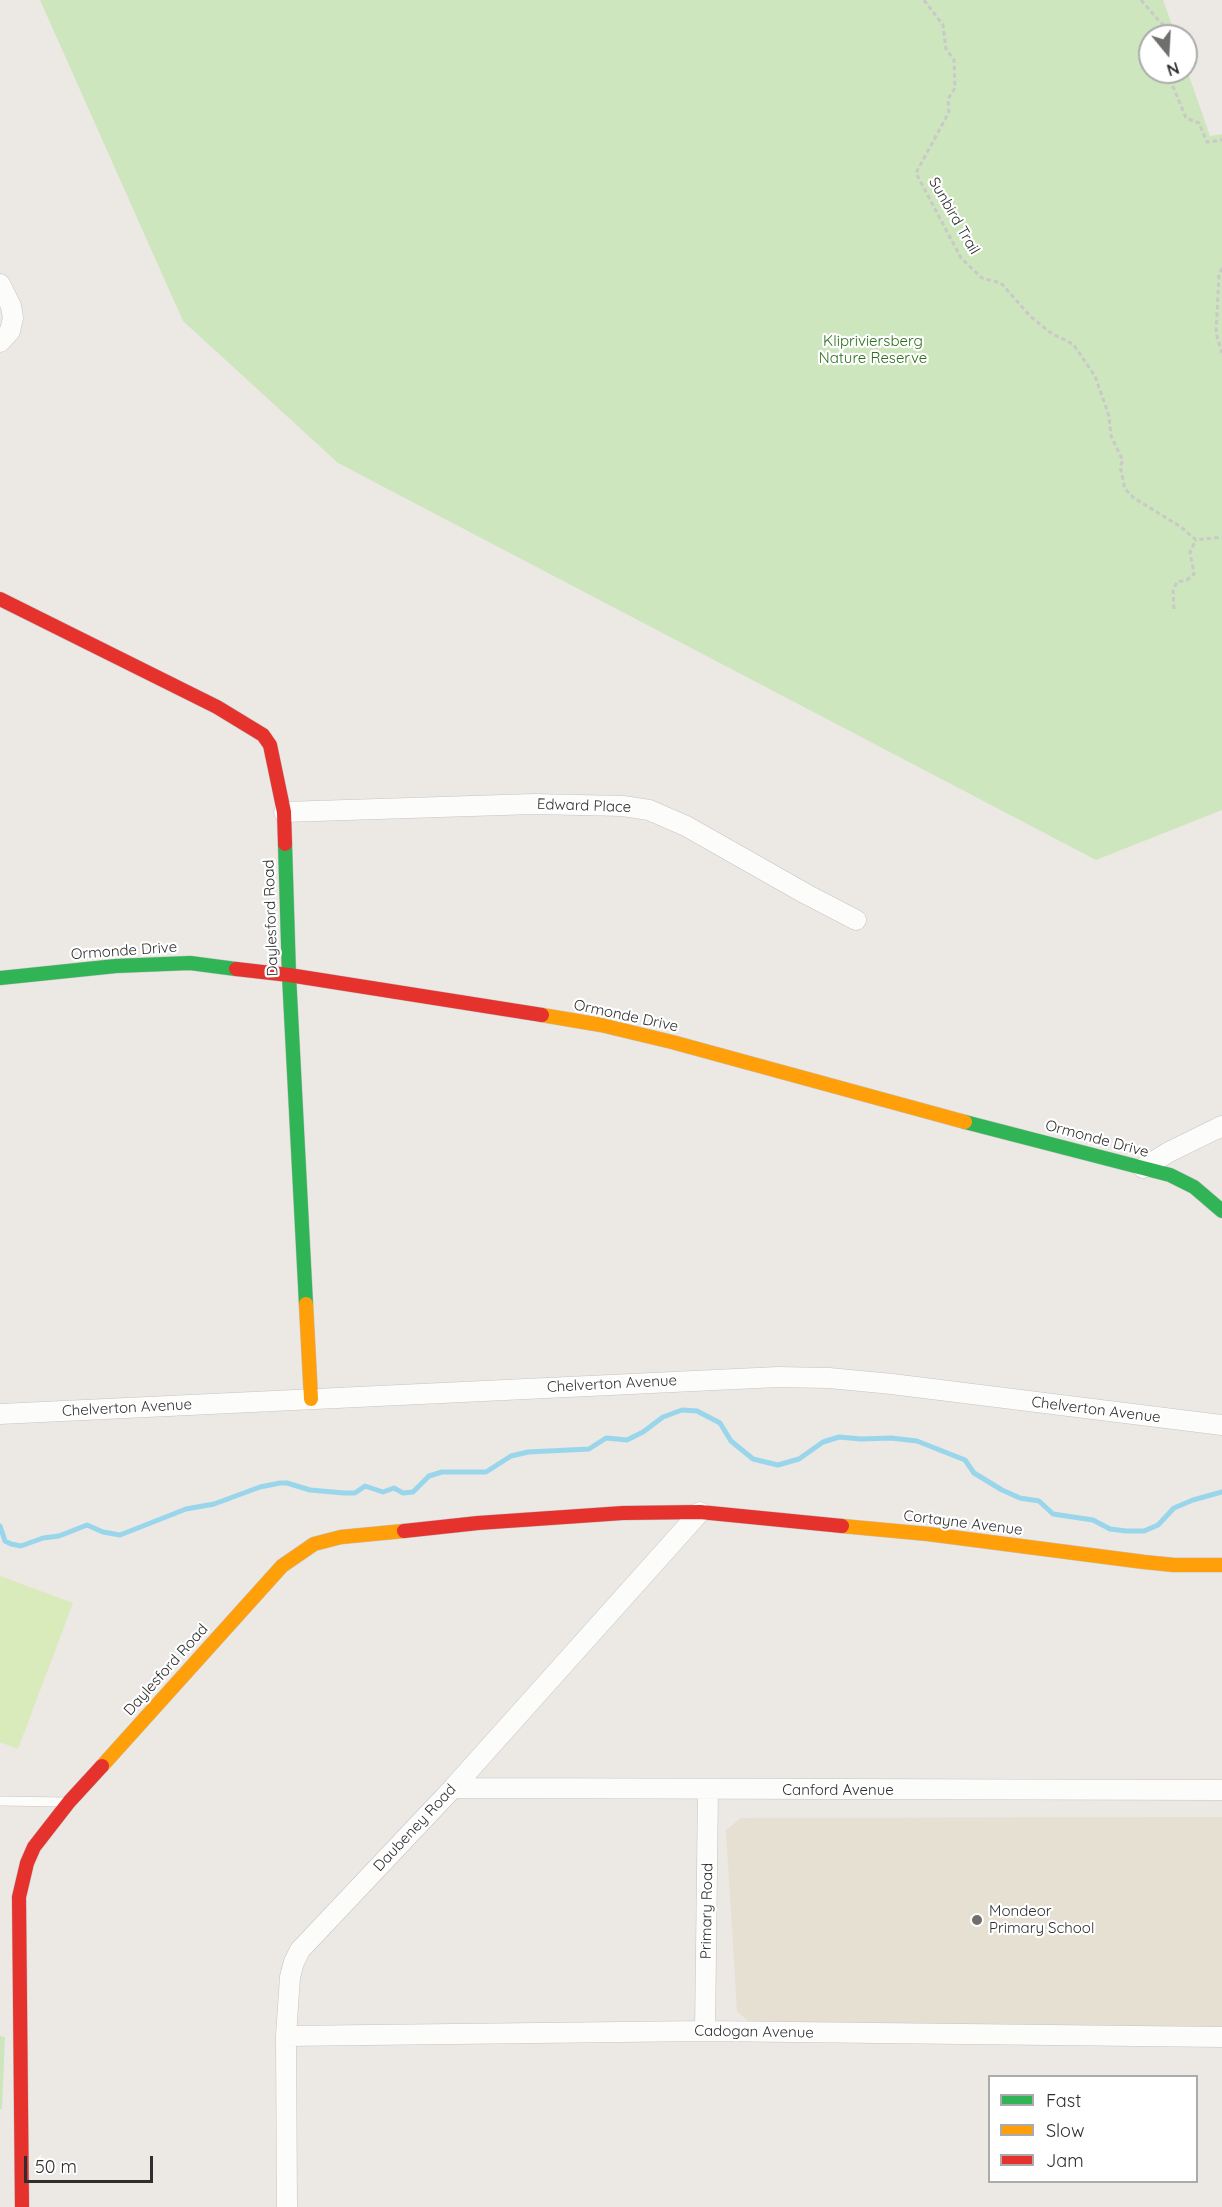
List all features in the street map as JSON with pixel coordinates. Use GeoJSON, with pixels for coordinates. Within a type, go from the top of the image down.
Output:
{"type":"FeatureCollection","features":[{"type":"Feature","properties":{"kind":"street"},"geometry":{"type":"LineString","coordinates":[[0,284],[13,318],[5,336]]}},
{"type":"Feature","properties":{"kind":"street","name":"Daylesford Road"},"geometry":{"type":"LineString","coordinates":[[0,599],[217,707],[263,735],[273,755],[284,812],[289,975],[311,1399]]}},
{"type":"Feature","properties":{"kind":"street","name":"Edward Place"},"geometry":{"type":"LineString","coordinates":[[284,812],[534,804],[623,806],[649,810],[686,826],[856,920]]}},
{"type":"Feature","properties":{"kind":"street","name":"Ormonde Drive"},"geometry":{"type":"LineString","coordinates":[[0,978],[158,963],[190,963],[289,975],[601,1025],[672,1042],[878,1100],[1143,1168],[1183,1180],[1222,1211]]}},
{"type":"Feature","properties":{"kind":"street"},"geometry":{"type":"LineString","coordinates":[[1143,1168],[1169,1152],[1222,1126]]}},
{"type":"Feature","properties":{"kind":"street","name":"Chelverton Avenue"},"geometry":{"type":"LineString","coordinates":[[0,1414],[731,1378],[819,1377],[1222,1425]]}},
{"type":"Feature","properties":{"kind":"street","name":"Daylesford Road"},"geometry":{"type":"LineString","coordinates":[[22,2207],[19,1897],[27,1863],[34,1847],[69,1802],[282,1566],[314,1544],[341,1537],[478,1523],[623,1513],[700,1512]]}},
{"type":"Feature","properties":{"kind":"street","name":"Cortayne Avenue"},"geometry":{"type":"LineString","coordinates":[[700,1512],[928,1534],[1164,1564],[1222,1565]]}},
{"type":"Feature","properties":{"kind":"street","name":"Daubeney Road"},"geometry":{"type":"LineString","coordinates":[[287,2207],[286,2036],[290,1977],[300,1950],[453,1788],[700,1512]]}},
{"type":"Feature","properties":{"kind":"street","name":"Canford Avenue"},"geometry":{"type":"LineString","coordinates":[[453,1788],[1222,1790]]}},
{"type":"Feature","properties":{"kind":"street","name":"Primary Road"},"geometry":{"type":"LineString","coordinates":[[705,2031],[708,1790]]}},
{"type":"Feature","properties":{"kind":"street","name":"Cadogan Avenue"},"geometry":{"type":"LineString","coordinates":[[286,2036],[705,2031],[1222,2037]]}},
{"type":"Feature","properties":{"kind":"lane"},"geometry":{"type":"LineString","coordinates":[[0,1801],[69,1802]]}},
{"type":"Feature","properties":{"kind":"path","name":"Sunbird Trail"},"geometry":{"type":"LineString","coordinates":[[924,0],[943,25],[946,49],[954,60],[955,88],[948,99],[949,112],[916,173],[961,258],[982,278],[1001,283],[1030,316],[1051,333],[1073,344],[1095,376],[1109,416],[1111,436],[1123,461],[1120,466],[1125,489],[1134,498],[1181,527],[1196,540]]}},
{"type":"Feature","properties":{"kind":"path"},"geometry":{"type":"LineString","coordinates":[[1141,0],[1163,24]]}},
{"type":"Feature","properties":{"kind":"path"},"geometry":{"type":"LineString","coordinates":[[1172,84],[1186,118],[1199,123],[1207,142],[1222,140]]}},
{"type":"Feature","properties":{"kind":"path"},"geometry":{"type":"LineString","coordinates":[[1222,268],[1219,275],[1216,333],[1222,353]]}},
{"type":"Feature","properties":{"kind":"path"},"geometry":{"type":"LineString","coordinates":[[1174,609],[1173,590],[1178,582],[1187,580],[1194,574],[1191,552],[1196,540],[1222,537]]}},
{"type":"Feature","properties":{"kind":"shaded area","name":"Mondeor Primary School"},"geometry":{"type":"Polygon","coordinates":[[[1222,1817],[1222,2027],[753,2026],[737,2011],[726,1830],[741,1818],[1222,1817]]]}},
{"type":"Feature","properties":{"kind":"green space","name":"Klipriviersberg Nature Reserve"},"geometry":{"type":"Polygon","coordinates":[[[40,0],[1163,0],[1172,24],[1138,24],[1138,84],[1192,84],[1210,136],[1222,134],[1222,810],[1096,860],[338,463],[183,321],[40,0]]]}},
{"type":"Feature","properties":{"kind":"green space"},"geometry":{"type":"Polygon","coordinates":[[[0,1576],[73,1603],[18,1749],[0,1742],[0,1576]]]}},
{"type":"Feature","properties":{"kind":"green space"},"geometry":{"type":"Polygon","coordinates":[[[0,2036],[5,2037],[2,2109],[0,2109],[0,2036]]]}},
{"type":"Feature","properties":{"kind":"waterway"},"geometry":{"type":"LineString","coordinates":[[0,1526],[5,1541],[21,1546],[43,1538],[59,1536],[87,1525],[103,1532],[120,1535],[186,1509],[214,1504],[260,1487],[280,1483],[310,1490],[344,1493],[355,1493],[365,1486],[383,1492],[394,1488],[403,1493],[413,1492],[429,1476],[442,1472],[486,1472],[511,1456],[528,1452],[589,1449],[606,1438],[627,1440],[643,1432],[663,1417],[682,1410],[697,1411],[720,1423],[731,1441],[753,1459],[778,1465],[799,1459],[823,1442],[839,1437],[917,1441],[965,1460],[974,1473],[1020,1498],[1039,1501],[1053,1514],[1093,1520],[1110,1529],[1144,1531],[1158,1525],[1174,1508],[1222,1492]]}},
{"type":"Feature","properties":{"kind":"traffic: fast"},"geometry":{"type":"LineString","coordinates":[[285,844],[289,975],[306,1304]]}},
{"type":"Feature","properties":{"kind":"traffic: fast"},"geometry":{"type":"LineString","coordinates":[[0,978],[116,966],[190,963],[236,969]]}},
{"type":"Feature","properties":{"kind":"traffic: fast"},"geometry":{"type":"LineString","coordinates":[[965,1122],[1170,1175],[1194,1187],[1222,1211]]}},
{"type":"Feature","properties":{"kind":"traffic: slow"},"geometry":{"type":"LineString","coordinates":[[542,1015],[601,1025],[672,1042],[965,1122]]}},
{"type":"Feature","properties":{"kind":"traffic: slow"},"geometry":{"type":"LineString","coordinates":[[306,1304],[311,1399]]}},
{"type":"Feature","properties":{"kind":"traffic: slow"},"geometry":{"type":"LineString","coordinates":[[842,1526],[928,1534],[1144,1562],[1174,1565],[1222,1565]]}},
{"type":"Feature","properties":{"kind":"traffic: slow"},"geometry":{"type":"LineString","coordinates":[[102,1766],[282,1566],[314,1544],[341,1537],[404,1531]]}},
{"type":"Feature","properties":{"kind":"traffic: jam"},"geometry":{"type":"LineString","coordinates":[[0,599],[217,707],[263,735],[270,745],[284,812],[285,844]]}},
{"type":"Feature","properties":{"kind":"traffic: jam"},"geometry":{"type":"LineString","coordinates":[[236,969],[289,975],[542,1015]]}},
{"type":"Feature","properties":{"kind":"traffic: jam"},"geometry":{"type":"LineString","coordinates":[[404,1531],[478,1523],[623,1513],[700,1512],[842,1526]]}},
{"type":"Feature","properties":{"kind":"traffic: jam"},"geometry":{"type":"LineString","coordinates":[[22,2207],[19,1897],[27,1863],[34,1847],[69,1802],[102,1766]]}},
{"type":"Feature","properties":{"kind":"place","name":"Mondeor Primary School"},"geometry":{"type":"Point","coordinates":[977,1920]}}]}
